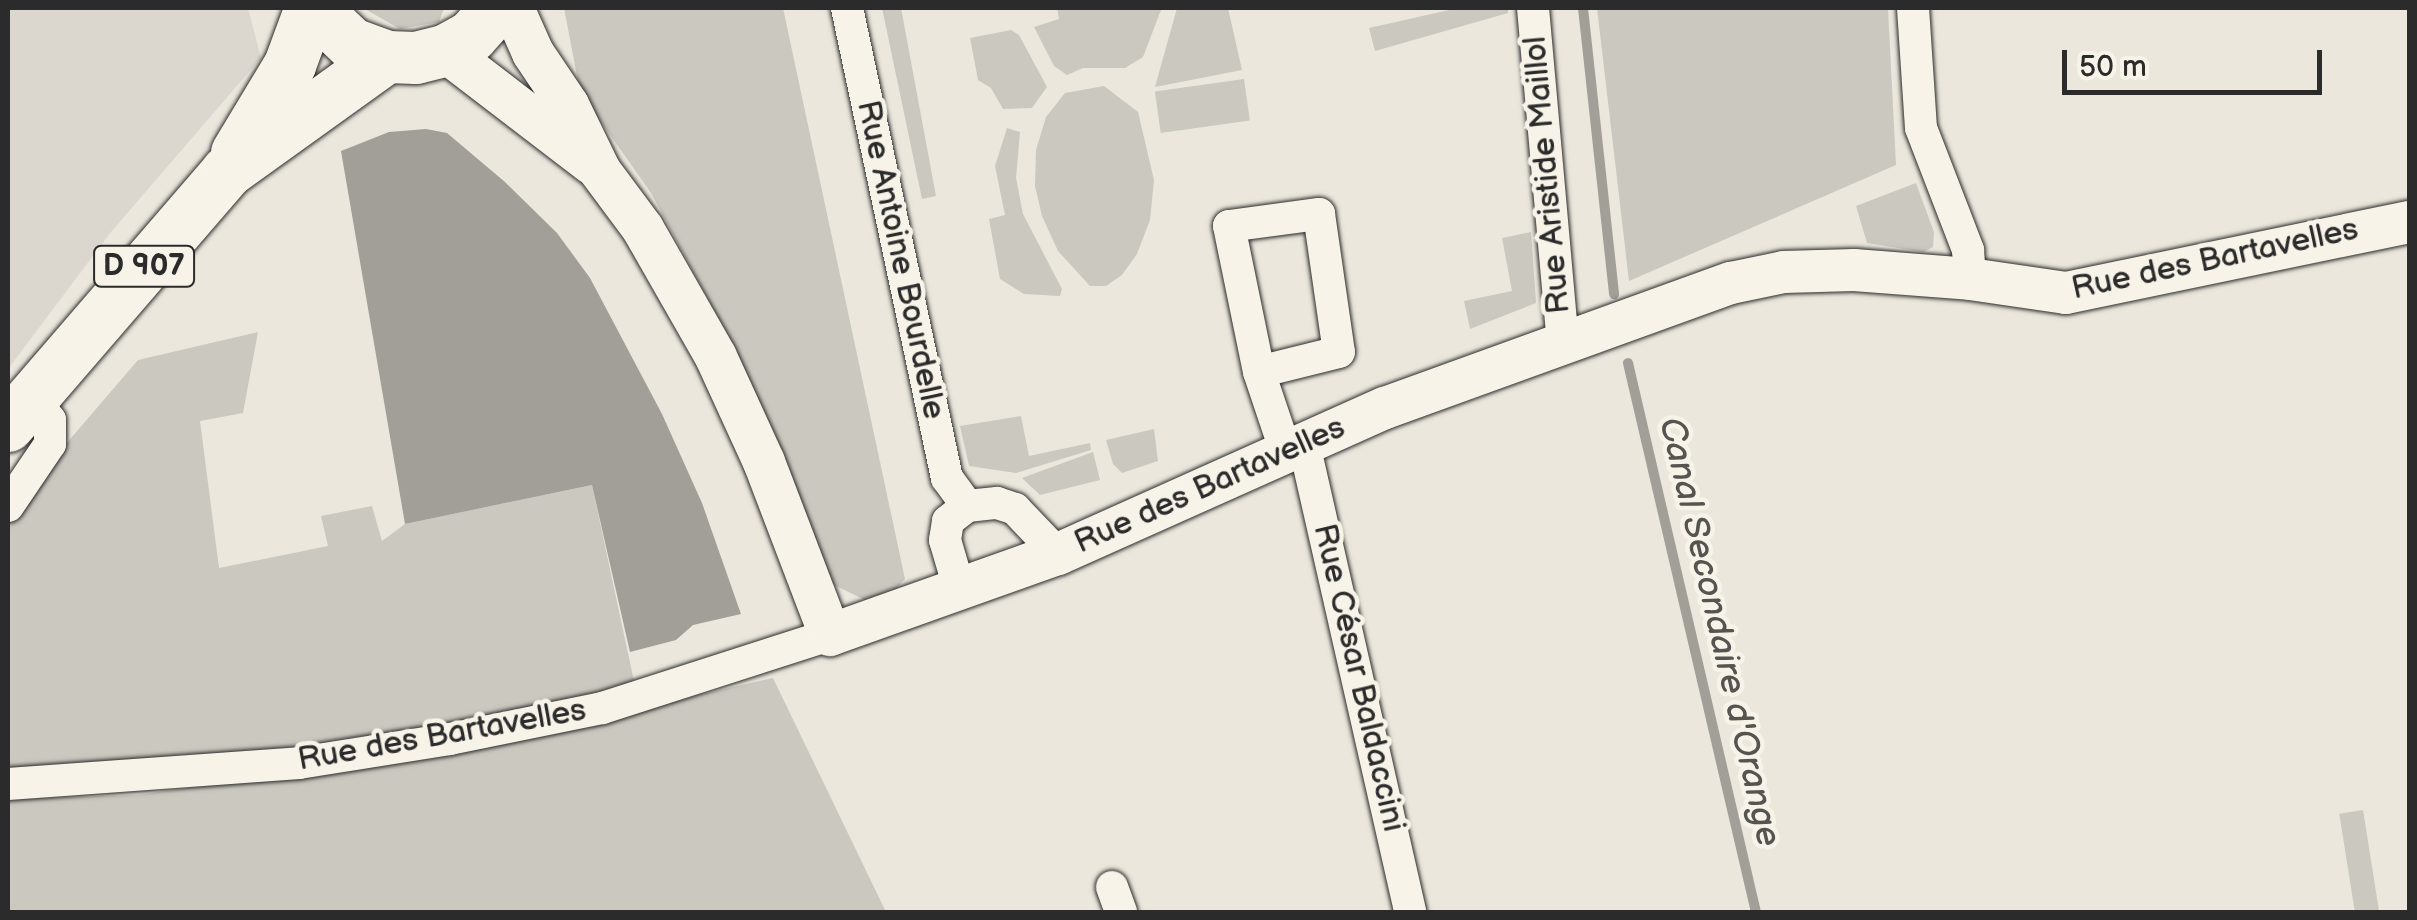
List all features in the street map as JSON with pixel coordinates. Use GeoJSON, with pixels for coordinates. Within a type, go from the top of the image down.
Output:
{"type":"FeatureCollection","features":[{"type":"Feature","properties":{"kind":"main road"},"geometry":{"type":"LineString","coordinates":[[313,8],[352,44],[386,57],[416,58],[445,51],[472,36],[497,8]]}},
{"type":"Feature","properties":{"kind":"main road","name":"D 907"},"geometry":{"type":"LineString","coordinates":[[20,411],[226,172],[290,64],[313,8]]}},
{"type":"Feature","properties":{"kind":"main road","name":"D 907"},"geometry":{"type":"LineString","coordinates":[[226,172],[386,57]]}},
{"type":"Feature","properties":{"kind":"street"},"geometry":{"type":"LineString","coordinates":[[514,8],[533,53],[568,105],[600,171],[652,244],[716,357],[764,462],[830,635]]}},
{"type":"Feature","properties":{"kind":"street","name":"Rue Antoine Bourdelle"},"geometry":{"type":"LineString","coordinates":[[847,8],[947,478],[967,506]]}},
{"type":"Feature","properties":{"kind":"street","name":"Rue Aristide Maillol"},"geometry":{"type":"LineString","coordinates":[[1533,8],[1564,342]]}},
{"type":"Feature","properties":{"kind":"street"},"geometry":{"type":"LineString","coordinates":[[1912,8],[1921,128],[1968,250],[1970,279]]}},
{"type":"Feature","properties":{"kind":"street"},"geometry":{"type":"LineString","coordinates":[[445,51],[600,171]]}},
{"type":"Feature","properties":{"kind":"street","name":"Rue César Baldaccini"},"geometry":{"type":"LineString","coordinates":[[1259,372],[1339,352],[1318,214],[1229,226],[1259,372],[1295,448],[1410,912]]}},
{"type":"Feature","properties":{"kind":"street","name":"Rue des Bartavelles"},"geometry":{"type":"LineString","coordinates":[[8,784],[299,763],[450,739],[602,708],[960,591],[1058,554],[1384,408],[1731,282],[1784,272],[1854,270],[1970,279],[2066,294],[2410,222]]}},
{"type":"Feature","properties":{"kind":"street"},"geometry":{"type":"LineString","coordinates":[[8,506],[50,444],[50,420],[20,411]]}},
{"type":"Feature","properties":{"kind":"street"},"geometry":{"type":"LineString","coordinates":[[960,591],[945,540],[948,521],[967,506],[997,503],[1015,509],[1058,554]]}},
{"type":"Feature","properties":{"kind":"shaded area"},"geometry":{"type":"Polygon","coordinates":[[[8,8],[248,8],[261,58],[111,232],[8,369],[8,8]]]}},
{"type":"Feature","properties":{"kind":"shaded area"},"geometry":{"type":"Polygon","coordinates":[[[363,8],[444,8],[439,22],[400,29],[363,8]]]}},
{"type":"Feature","properties":{"kind":"shaded area"},"geometry":{"type":"Polygon","coordinates":[[[564,8],[783,8],[905,579],[897,588],[865,600],[832,584],[737,353],[651,193],[580,92],[564,8]]]}},
{"type":"Feature","properties":{"kind":"shaded area"},"geometry":{"type":"Polygon","coordinates":[[[882,8],[901,8],[936,196],[922,199],[882,8]]]}},
{"type":"Feature","properties":{"kind":"shaded area"},"geometry":{"type":"Polygon","coordinates":[[[1057,8],[1161,10],[1143,57],[1125,68],[1083,68],[1067,75],[1054,66],[1034,27],[1059,19],[1057,8]]]}},
{"type":"Feature","properties":{"kind":"shaded area"},"geometry":{"type":"Polygon","coordinates":[[[1177,8],[1228,8],[1242,70],[1155,87],[1177,8]]]}},
{"type":"Feature","properties":{"kind":"shaded area"},"geometry":{"type":"Polygon","coordinates":[[[1458,8],[1508,8],[1508,13],[1375,51],[1369,28],[1458,8]]]}},
{"type":"Feature","properties":{"kind":"shaded area"},"geometry":{"type":"Polygon","coordinates":[[[1597,8],[1888,8],[1896,165],[1629,281],[1597,8]]]}},
{"type":"Feature","properties":{"kind":"shaded area"},"geometry":{"type":"Polygon","coordinates":[[[1011,30],[1019,35],[1047,87],[1032,108],[1003,109],[991,88],[978,80],[970,38],[1011,30]]]}},
{"type":"Feature","properties":{"kind":"shaded area"},"geometry":{"type":"Polygon","coordinates":[[[1244,79],[1250,121],[1161,133],[1155,92],[1244,79]]]}},
{"type":"Feature","properties":{"kind":"shaded area"},"geometry":{"type":"Polygon","coordinates":[[[1104,86],[1138,112],[1154,180],[1150,220],[1137,254],[1122,275],[1106,286],[1090,286],[1058,251],[1042,216],[1035,186],[1036,150],[1046,117],[1065,93],[1104,86]]]}},
{"type":"Feature","properties":{"kind":"shaded area"},"geometry":{"type":"Polygon","coordinates":[[[1007,128],[1020,132],[1016,178],[1023,214],[1062,289],[1060,296],[1024,294],[1000,279],[989,219],[1005,215],[995,166],[1007,128]]]}},
{"type":"Feature","properties":{"kind":"shaded area"},"geometry":{"type":"Polygon","coordinates":[[[426,129],[447,133],[505,182],[557,233],[590,278],[662,414],[702,503],[741,614],[693,625],[676,640],[630,652],[592,485],[405,524],[341,151],[389,132],[426,129]]]}},
{"type":"Feature","properties":{"kind":"shaded area"},"geometry":{"type":"Polygon","coordinates":[[[1916,183],[1934,232],[1933,247],[1923,252],[1867,243],[1856,206],[1916,183]]]}},
{"type":"Feature","properties":{"kind":"shaded area"},"geometry":{"type":"Polygon","coordinates":[[[1531,232],[1536,303],[1470,329],[1464,301],[1512,291],[1502,238],[1531,232]]]}},
{"type":"Feature","properties":{"kind":"shaded area"},"geometry":{"type":"Polygon","coordinates":[[[258,332],[243,413],[200,421],[219,568],[328,546],[321,516],[372,506],[382,541],[405,524],[592,485],[635,686],[447,732],[293,750],[8,769],[8,520],[35,480],[138,360],[258,332]]]}},
{"type":"Feature","properties":{"kind":"shaded area"},"geometry":{"type":"Polygon","coordinates":[[[1021,416],[1029,456],[1090,443],[1091,450],[1016,473],[969,466],[960,426],[1021,416]]]}},
{"type":"Feature","properties":{"kind":"shaded area"},"geometry":{"type":"Polygon","coordinates":[[[1154,429],[1158,461],[1122,473],[1113,464],[1106,440],[1154,429]]]}},
{"type":"Feature","properties":{"kind":"shaded area"},"geometry":{"type":"Polygon","coordinates":[[[1093,452],[1100,480],[1040,495],[1022,478],[1093,452]]]}},
{"type":"Feature","properties":{"kind":"shaded area"},"geometry":{"type":"Polygon","coordinates":[[[773,678],[886,912],[8,912],[8,799],[137,795],[333,768],[480,744],[773,678]]]}},
{"type":"Feature","properties":{"kind":"shaded area"},"geometry":{"type":"Polygon","coordinates":[[[2363,810],[2379,911],[2355,912],[2339,814],[2363,810]]]}},
{"type":"Feature","properties":{"kind":"waterway","name":"Canal Secondaire d'Orange"},"geometry":{"type":"LineString","coordinates":[[1583,8],[1614,294]]}},
{"type":"Feature","properties":{"kind":"waterway","name":"Canal Secondaire d'Orange"},"geometry":{"type":"LineString","coordinates":[[1628,363],[1756,912]]}}]}
